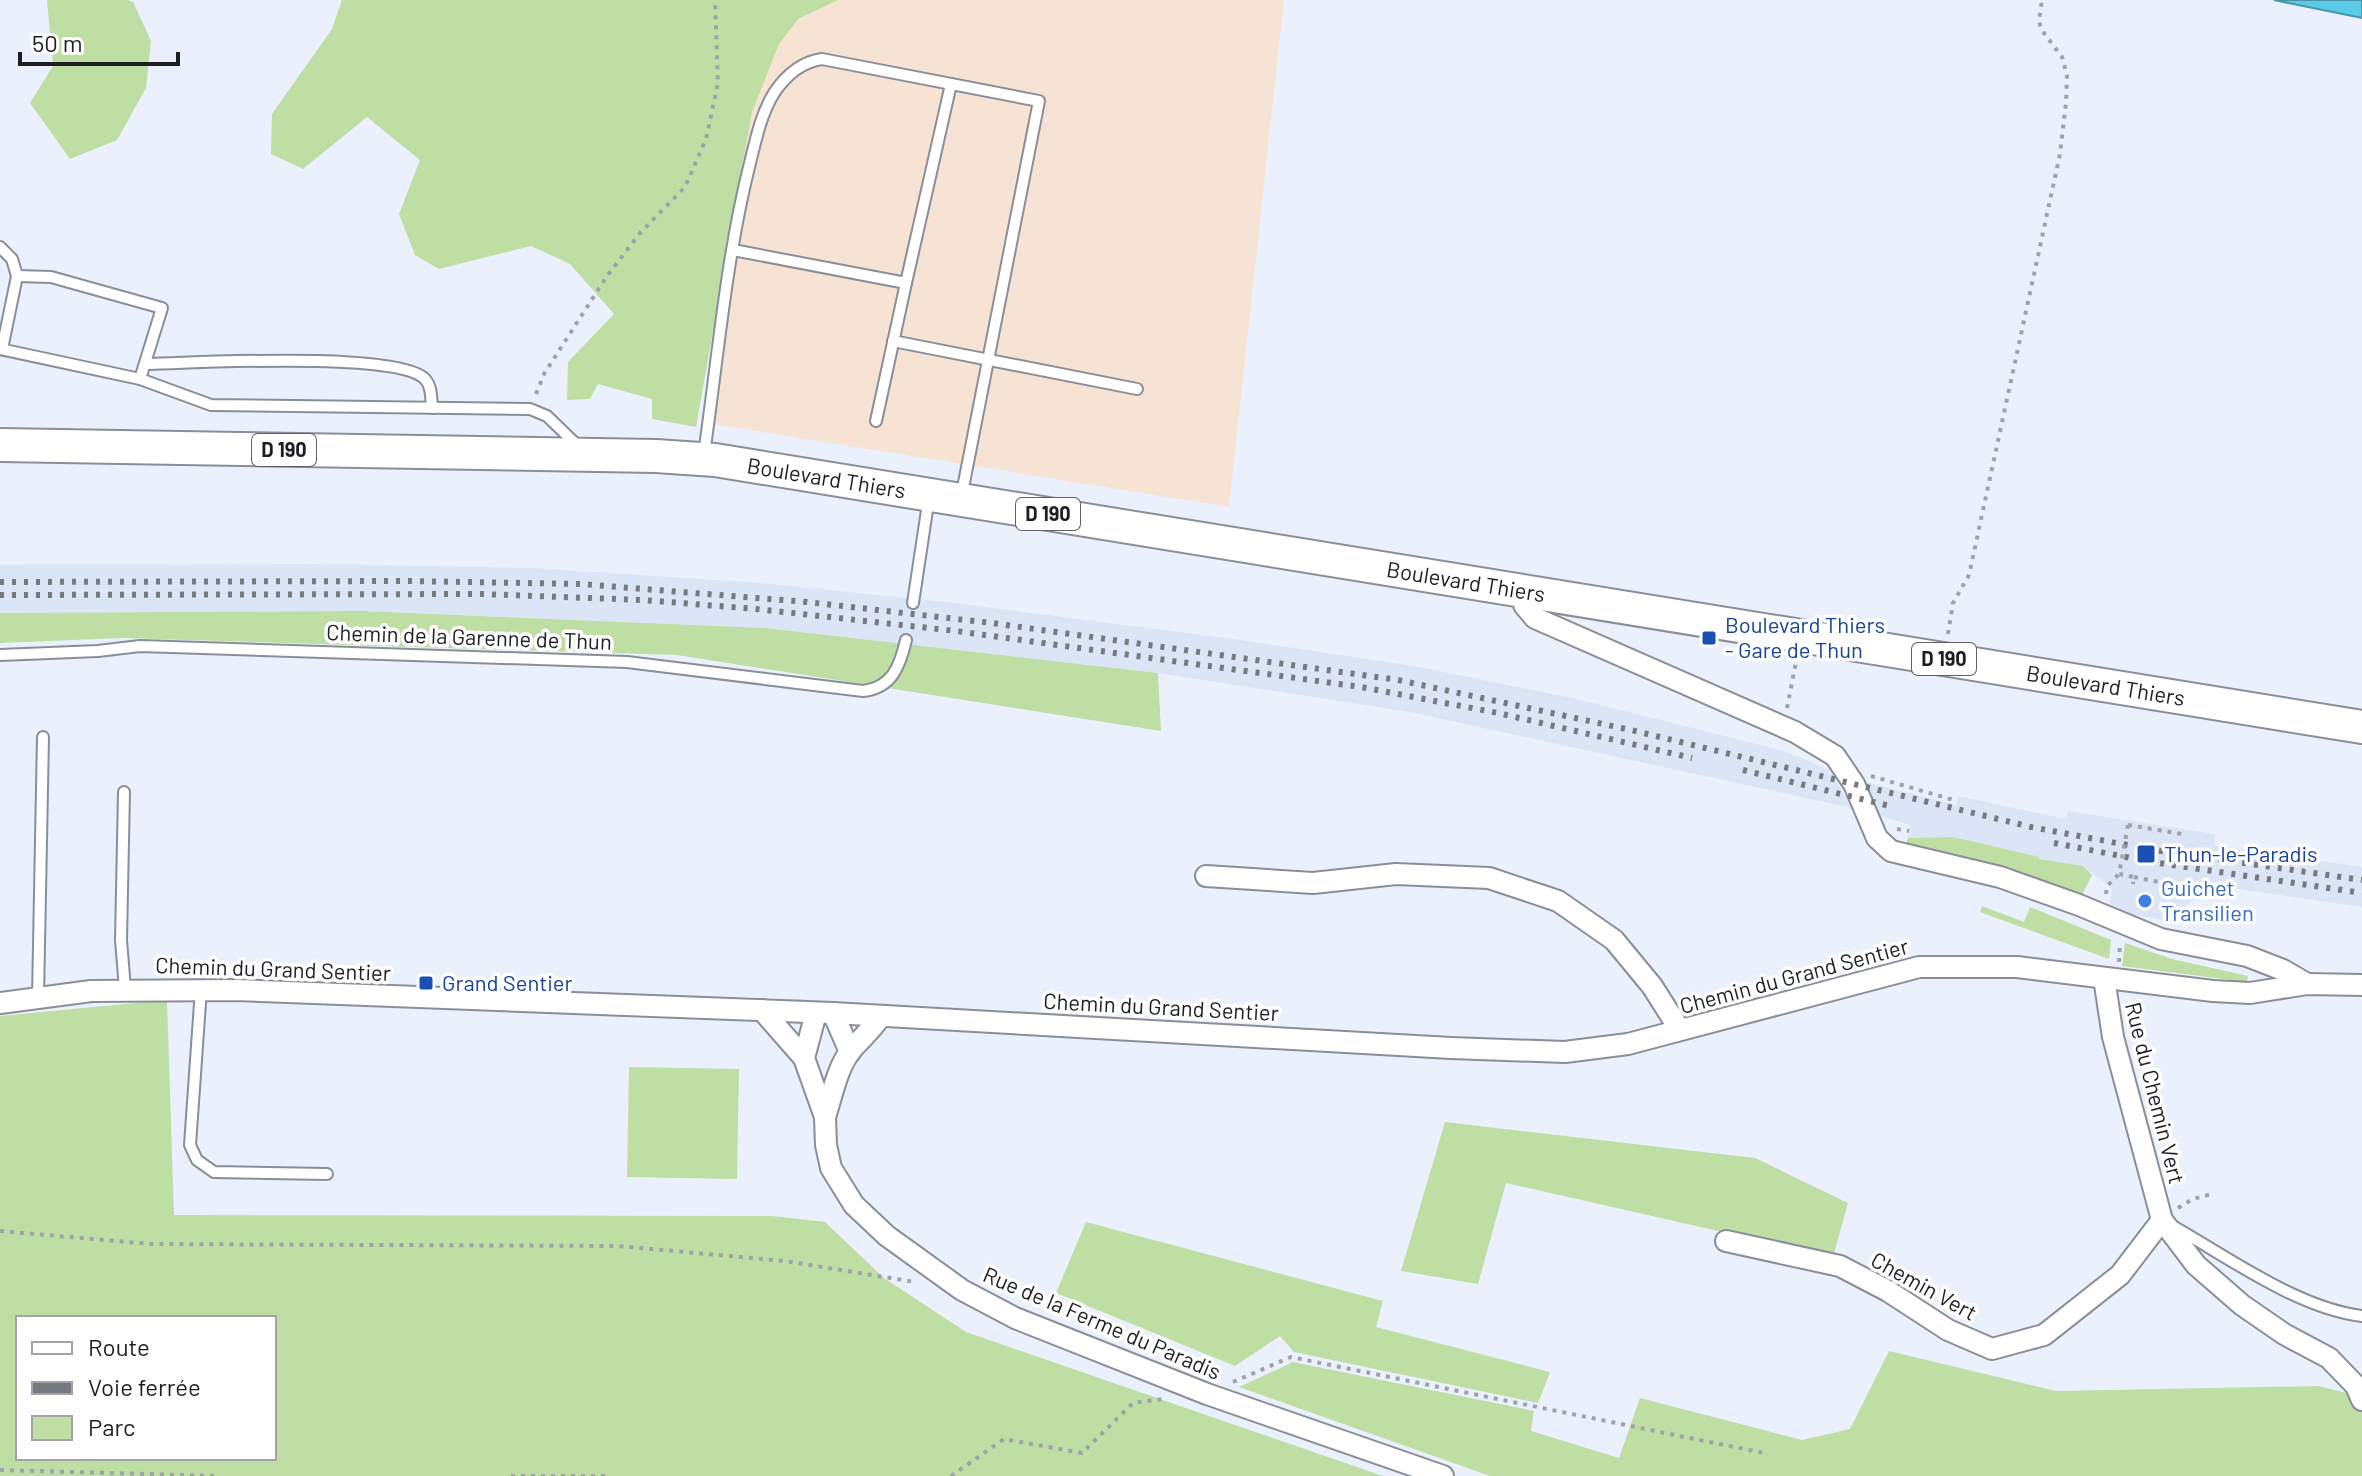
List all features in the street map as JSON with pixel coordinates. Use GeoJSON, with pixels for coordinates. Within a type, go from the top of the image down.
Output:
{"type":"FeatureCollection","features":[{"type":"Feature","properties":{"kind":"main road","name":"D 190"},"geometry":{"type":"LineString","coordinates":[[0,445],[577,454]]}},
{"type":"Feature","properties":{"kind":"main road","name":"Boulevard Thiers"},"geometry":{"type":"LineString","coordinates":[[577,454],[703,459],[2362,727]]}},
{"type":"Feature","properties":{"kind":"street"},"geometry":{"type":"LineString","coordinates":[[1525,592],[1524,605],[1535,618],[1784,727],[1835,756],[1854,784],[1877,838],[1891,851],[2000,877],[2161,939],[2247,956],[2283,970],[2307,984]]}},
{"type":"Feature","properties":{"kind":"street"},"geometry":{"type":"LineString","coordinates":[[1206,876],[1313,883],[1396,874],[1489,878],[1558,901],[1614,940],[1652,986],[1680,1030]]}},
{"type":"Feature","properties":{"kind":"street","name":"Chemin du Grand Sentier"},"geometry":{"type":"LineString","coordinates":[[0,1003],[125,989],[201,989],[762,1010],[1528,1052],[1596,1049],[1628,1044],[1919,967],[2111,971],[2250,993],[2307,984],[2362,985]]}},
{"type":"Feature","properties":{"kind":"street","name":"Rue du Chemin Vert"},"geometry":{"type":"LineString","coordinates":[[2111,971],[2113,1037],[2169,1214]]}},
{"type":"Feature","properties":{"kind":"street","name":"Rue de la Ferme du Paradis"},"geometry":{"type":"LineString","coordinates":[[762,1010],[804,1058],[825,1117],[831,1168],[854,1205],[900,1245],[962,1290],[1015,1318],[1207,1394],[1443,1476]]}},
{"type":"Feature","properties":{"kind":"street"},"geometry":{"type":"LineString","coordinates":[[824,1013],[850,1052]]}},
{"type":"Feature","properties":{"kind":"street"},"geometry":{"type":"LineString","coordinates":[[804,1058],[824,1013]]}},
{"type":"Feature","properties":{"kind":"street","name":"Rue de la Ferme du Paradis"},"geometry":{"type":"LineString","coordinates":[[825,1117],[850,1052],[870,1033],[881,1016]]}},
{"type":"Feature","properties":{"kind":"street"},"geometry":{"type":"LineString","coordinates":[[2169,1214],[2204,1272],[2242,1305],[2329,1358],[2356,1386],[2362,1400]]}},
{"type":"Feature","properties":{"kind":"street","name":"Chemin Vert"},"geometry":{"type":"LineString","coordinates":[[1726,1241],[1840,1266],[1888,1291],[1948,1330],[1992,1349],[2044,1335],[2120,1275],[2169,1214]]}},
{"type":"Feature","properties":{"kind":"lane"},"geometry":{"type":"LineString","coordinates":[[703,459],[739,206],[760,125],[774,94],[788,76],[805,62],[822,59],[1039,101],[961,500]]}},
{"type":"Feature","properties":{"kind":"lane"},"geometry":{"type":"LineString","coordinates":[[876,421],[951,84]]}},
{"type":"Feature","properties":{"kind":"lane"},"geometry":{"type":"LineString","coordinates":[[0,247],[12,259],[17,276],[1,349],[140,379],[211,405],[530,409],[560,426],[577,454]]}},
{"type":"Feature","properties":{"kind":"lane"},"geometry":{"type":"LineString","coordinates":[[733,250],[906,283]]}},
{"type":"Feature","properties":{"kind":"lane"},"geometry":{"type":"LineString","coordinates":[[17,276],[51,277],[162,308],[140,379]]}},
{"type":"Feature","properties":{"kind":"lane"},"geometry":{"type":"LineString","coordinates":[[893,341],[1137,389]]}},
{"type":"Feature","properties":{"kind":"lane"},"geometry":{"type":"LineString","coordinates":[[145,364],[297,360],[403,367],[423,377],[430,387],[432,408]]}},
{"type":"Feature","properties":{"kind":"lane"},"geometry":{"type":"LineString","coordinates":[[913,603],[929,495]]}},
{"type":"Feature","properties":{"kind":"lane","name":"Chemin de la Garenne de Thun"},"geometry":{"type":"LineString","coordinates":[[0,655],[140,646],[627,662],[863,691],[886,684],[902,659],[906,640]]}},
{"type":"Feature","properties":{"kind":"lane"},"geometry":{"type":"LineString","coordinates":[[38,998],[43,737]]}},
{"type":"Feature","properties":{"kind":"lane"},"geometry":{"type":"LineString","coordinates":[[124,792],[121,940],[125,989]]}},
{"type":"Feature","properties":{"kind":"lane"},"geometry":{"type":"LineString","coordinates":[[201,989],[190,1145],[197,1160],[214,1172],[327,1174]]}},
{"type":"Feature","properties":{"kind":"lane"},"geometry":{"type":"LineString","coordinates":[[2169,1214],[2300,1298],[2336,1313],[2362,1316]]}},
{"type":"Feature","properties":{"kind":"path"},"geometry":{"type":"LineString","coordinates":[[530,409],[544,374],[607,276],[640,233],[685,187],[706,139],[718,83],[715,0]]}},
{"type":"Feature","properties":{"kind":"path"},"geometry":{"type":"LineString","coordinates":[[1943,659],[1953,603],[1969,575],[2060,154],[2067,75],[2062,57],[2041,29],[2042,0]]}},
{"type":"Feature","properties":{"kind":"path"},"geometry":{"type":"LineString","coordinates":[[1784,727],[1801,636]]}},
{"type":"Feature","properties":{"kind":"path"},"geometry":{"type":"LineString","coordinates":[[1866,775],[1957,801]]}},
{"type":"Feature","properties":{"kind":"path"},"geometry":{"type":"LineString","coordinates":[[2104,902],[2107,886],[2119,874],[2128,825],[2182,834]]}},
{"type":"Feature","properties":{"kind":"path"},"geometry":{"type":"LineString","coordinates":[[2119,874],[2184,887]]}},
{"type":"Feature","properties":{"kind":"path"},"geometry":{"type":"LineString","coordinates":[[2133,884],[2134,877]]}},
{"type":"Feature","properties":{"kind":"path"},"geometry":{"type":"LineString","coordinates":[[2111,971],[2120,943]]}},
{"type":"Feature","properties":{"kind":"path"},"geometry":{"type":"LineString","coordinates":[[2169,1214],[2193,1199],[2212,1194]]}},
{"type":"Feature","properties":{"kind":"path"},"geometry":{"type":"LineString","coordinates":[[0,1231],[151,1244],[618,1246],[785,1261],[918,1283]]}},
{"type":"Feature","properties":{"kind":"path"},"geometry":{"type":"LineString","coordinates":[[1207,1394],[1291,1357],[1764,1453]]}},
{"type":"Feature","properties":{"kind":"path"},"geometry":{"type":"LineString","coordinates":[[951,1476],[1004,1439],[1082,1453],[1133,1403],[1163,1399]]}},
{"type":"Feature","properties":{"kind":"path"},"geometry":{"type":"LineString","coordinates":[[0,1470],[219,1476]]}},
{"type":"Feature","properties":{"kind":"path"},"geometry":{"type":"LineString","coordinates":[[65,1471],[74,1476]]}},
{"type":"Feature","properties":{"kind":"path"},"geometry":{"type":"LineString","coordinates":[[511,1476],[611,1476]]}},
{"type":"Feature","properties":{"kind":"shaded area"},"geometry":{"type":"Polygon","coordinates":[[[754,0],[1284,0],[1229,507],[706,423],[754,0]]]}},
{"type":"Feature","properties":{"kind":"shaded area"},"geometry":{"type":"Polygon","coordinates":[[[310,564],[533,568],[763,583],[946,602],[1414,666],[1577,699],[1784,751],[1830,770],[1852,808],[1410,712],[1158,673],[765,628],[363,611],[0,613],[0,565],[310,564]]]}},
{"type":"Feature","properties":{"kind":"shaded area"},"geometry":{"type":"Polygon","coordinates":[[[1866,782],[1956,805],[1958,796],[2066,819],[2068,811],[2215,834],[2214,845],[2362,867],[2362,907],[2217,886],[2198,895],[2169,921],[2117,912],[2110,903],[2112,889],[2083,866],[2038,859],[1953,837],[1908,838],[1910,825],[1877,815],[1866,782]]]}},
{"type":"Feature","properties":{"kind":"green space"},"geometry":{"type":"Polygon","coordinates":[[[47,0],[128,0],[133,2],[151,41],[146,88],[117,140],[70,159],[30,103],[53,66],[47,0]]]}},
{"type":"Feature","properties":{"kind":"green space"},"geometry":{"type":"Polygon","coordinates":[[[342,0],[838,0],[798,19],[779,44],[752,112],[696,427],[652,419],[652,399],[598,384],[590,399],[567,400],[568,362],[614,314],[570,264],[531,246],[439,269],[415,255],[399,214],[420,160],[367,117],[303,169],[271,154],[272,114],[332,29],[342,0]]]}},
{"type":"Feature","properties":{"kind":"green space"},"geometry":{"type":"Polygon","coordinates":[[[363,611],[765,628],[1158,673],[1161,731],[677,655],[122,638],[0,643],[0,613],[363,611]]]}},
{"type":"Feature","properties":{"kind":"green space"},"geometry":{"type":"Polygon","coordinates":[[[1953,837],[2039,859],[2083,866],[2092,875],[2082,895],[1993,863],[1906,843],[1908,838],[1953,837]]]}},
{"type":"Feature","properties":{"kind":"green space"},"geometry":{"type":"Polygon","coordinates":[[[1982,906],[2024,922],[2030,907],[2111,940],[2109,959],[1980,912],[1982,906]]]}},
{"type":"Feature","properties":{"kind":"green space"},"geometry":{"type":"Polygon","coordinates":[[[2125,943],[2172,959],[2248,976],[2247,982],[2122,966],[2125,943]]]}},
{"type":"Feature","properties":{"kind":"green space"},"geometry":{"type":"Polygon","coordinates":[[[167,1000],[174,1215],[772,1216],[825,1222],[884,1278],[966,1332],[1383,1476],[0,1476],[0,1016],[167,1000]]]}},
{"type":"Feature","properties":{"kind":"green space"},"geometry":{"type":"Polygon","coordinates":[[[629,1067],[739,1069],[737,1179],[627,1177],[629,1067]]]}},
{"type":"Feature","properties":{"kind":"green space"},"geometry":{"type":"Polygon","coordinates":[[[1445,1122],[1755,1158],[1848,1203],[1833,1257],[1506,1183],[1478,1284],[1401,1271],[1445,1122]]]}},
{"type":"Feature","properties":{"kind":"green space"},"geometry":{"type":"Polygon","coordinates":[[[1086,1222],[1383,1301],[1376,1327],[1550,1372],[1538,1403],[1294,1352],[1280,1336],[1235,1366],[1056,1293],[1086,1222]]]}},
{"type":"Feature","properties":{"kind":"green space"},"geometry":{"type":"Polygon","coordinates":[[[1889,1351],[2056,1391],[2319,1386],[2362,1397],[2362,1476],[1490,1476],[1239,1387],[1293,1362],[1534,1411],[1531,1431],[1619,1458],[1640,1398],[1802,1440],[1850,1429],[1889,1351]]]}},
{"type":"Feature","properties":{"kind":"water"},"geometry":{"type":"Polygon","coordinates":[[[2274,0],[2362,0],[2362,18],[2274,0]]]}},
{"type":"Feature","properties":{"kind":"railway"},"geometry":{"type":"LineString","coordinates":[[0,582],[409,581],[581,584],[807,602],[992,623],[1398,680],[1631,730],[2031,827],[2154,850],[2362,880]]}},
{"type":"Feature","properties":{"kind":"railway"},"geometry":{"type":"LineString","coordinates":[[0,595],[481,594],[643,600],[756,609],[956,631],[1361,687],[1498,713],[1692,758]]}},
{"type":"Feature","properties":{"kind":"railway"},"geometry":{"type":"LineString","coordinates":[[1743,770],[1894,807]]}},
{"type":"Feature","properties":{"kind":"railway"},"geometry":{"type":"LineString","coordinates":[[2054,843],[2152,862],[2362,893]]}},
{"type":"Feature","properties":{"kind":"place","name":"Boulevard Thiers - Gare de Thun"},"geometry":{"type":"Point","coordinates":[1709,638]}},
{"type":"Feature","properties":{"kind":"place","name":"Thun-le-Paradis"},"geometry":{"type":"Point","coordinates":[2146,854]}},
{"type":"Feature","properties":{"kind":"place","name":"Guichet Transilien"},"geometry":{"type":"Point","coordinates":[2145,901]}},
{"type":"Feature","properties":{"kind":"place","name":"Grand Sentier"},"geometry":{"type":"Point","coordinates":[426,983]}}]}
